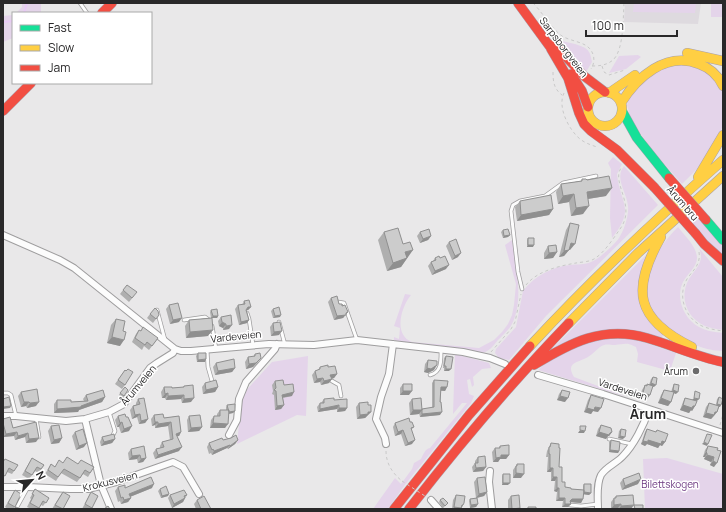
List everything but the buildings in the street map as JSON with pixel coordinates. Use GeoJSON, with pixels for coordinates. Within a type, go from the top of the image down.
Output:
{"type":"FeatureCollection","features":[{"type":"Feature","properties":{"kind":"main road"},"geometry":{"type":"LineString","coordinates":[[103,12],[112,3]]}},
{"type":"Feature","properties":{"kind":"main road","name":"Sarpsborgveien"},"geometry":{"type":"LineString","coordinates":[[518,3],[579,85],[588,107]]}},
{"type":"Feature","properties":{"kind":"main road","name":"Sarpsborgveien"},"geometry":{"type":"LineString","coordinates":[[523,3],[553,44],[580,74],[597,87],[607,92]]}},
{"type":"Feature","properties":{"kind":"main road"},"geometry":{"type":"LineString","coordinates":[[551,49],[555,59],[567,76],[578,110],[584,123],[596,135],[618,150],[654,187]]}},
{"type":"Feature","properties":{"kind":"main road"},"geometry":{"type":"LineString","coordinates":[[654,187],[620,144],[600,126],[592,121],[588,112],[588,107],[592,98],[600,93],[615,90],[642,68],[662,56],[674,53],[694,53],[723,61]]}},
{"type":"Feature","properties":{"kind":"main road"},"geometry":{"type":"LineString","coordinates":[[600,126],[605,127],[615,124],[618,120],[625,95],[634,84],[653,69],[672,61],[685,60],[700,63],[716,74],[723,86]]}},
{"type":"Feature","properties":{"kind":"main road"},"geometry":{"type":"LineString","coordinates":[[3,111],[30,84]]}},
{"type":"Feature","properties":{"kind":"main road"},"geometry":{"type":"LineString","coordinates":[[607,92],[616,96],[622,107]]}},
{"type":"Feature","properties":{"kind":"main road","name":"Årum bru"},"geometry":{"type":"LineString","coordinates":[[622,107],[632,131],[639,141],[723,240]]}},
{"type":"Feature","properties":{"kind":"main road"},"geometry":{"type":"LineString","coordinates":[[690,189],[723,135]]}},
{"type":"Feature","properties":{"kind":"main road"},"geometry":{"type":"LineString","coordinates":[[394,509],[460,427],[533,343],[604,269],[723,160]]}},
{"type":"Feature","properties":{"kind":"main road"},"geometry":{"type":"LineString","coordinates":[[409,509],[468,434],[522,372],[592,298],[669,224],[723,176]]}},
{"type":"Feature","properties":{"kind":"main road","name":"Årum bru"},"geometry":{"type":"LineString","coordinates":[[654,187],[704,244],[723,261]]}},
{"type":"Feature","properties":{"kind":"main road"},"geometry":{"type":"LineString","coordinates":[[669,224],[653,251],[644,275],[642,292],[648,312],[655,322],[678,340],[703,351],[723,355]]}},
{"type":"Feature","properties":{"kind":"main road"},"geometry":{"type":"LineString","coordinates":[[522,372],[578,340],[594,335],[613,333],[640,336],[697,356],[723,362]]}},
{"type":"Feature","properties":{"kind":"street"},"geometry":{"type":"LineString","coordinates":[[3,235],[60,260],[74,268],[176,349]]}},
{"type":"Feature","properties":{"kind":"street","name":"Vardeveien"},"geometry":{"type":"LineString","coordinates":[[176,349],[186,351],[207,350],[253,345],[314,344],[357,340],[463,352],[490,358],[505,364]]}},
{"type":"Feature","properties":{"kind":"street"},"geometry":{"type":"LineString","coordinates":[[229,435],[237,420],[239,399],[246,382],[275,349],[277,344]]}},
{"type":"Feature","properties":{"kind":"street"},"geometry":{"type":"LineString","coordinates":[[386,444],[385,438],[376,419],[381,397],[389,374],[392,344]]}},
{"type":"Feature","properties":{"kind":"street","name":"Årumveien"},"geometry":{"type":"LineString","coordinates":[[3,416],[66,421],[85,419],[109,412],[124,404],[150,368],[156,362],[173,353],[176,349]]}},
{"type":"Feature","properties":{"kind":"street","name":"Vardeveien"},"geometry":{"type":"LineString","coordinates":[[538,375],[604,394],[720,432]]}},
{"type":"Feature","properties":{"kind":"street"},"geometry":{"type":"LineString","coordinates":[[598,506],[600,477],[608,468],[620,459],[632,444],[647,416],[648,409]]}},
{"type":"Feature","properties":{"kind":"street"},"geometry":{"type":"LineString","coordinates":[[85,419],[101,485],[111,509]]}},
{"type":"Feature","properties":{"kind":"street","name":"Krokusveien"},"geometry":{"type":"LineString","coordinates":[[3,488],[28,487],[70,490],[88,489],[116,482],[173,462],[183,467],[200,494]]}},
{"type":"Feature","properties":{"kind":"street"},"geometry":{"type":"LineString","coordinates":[[490,471],[489,482],[492,509]]}},
{"type":"Feature","properties":{"kind":"street"},"geometry":{"type":"LineString","coordinates":[[431,500],[439,509]]}},
{"type":"Feature","properties":{"kind":"lane"},"geometry":{"type":"LineString","coordinates":[[80,3],[86,12]]}},
{"type":"Feature","properties":{"kind":"lane"},"geometry":{"type":"LineString","coordinates":[[522,289],[518,272],[511,211],[513,206],[520,201],[545,196],[563,183],[596,176]]}},
{"type":"Feature","properties":{"kind":"lane"},"geometry":{"type":"LineString","coordinates":[[338,302],[344,303],[357,340]]}},
{"type":"Feature","properties":{"kind":"lane"},"geometry":{"type":"LineString","coordinates":[[157,310],[166,342]]}},
{"type":"Feature","properties":{"kind":"lane"},"geometry":{"type":"LineString","coordinates":[[247,313],[253,345]]}},
{"type":"Feature","properties":{"kind":"lane"},"geometry":{"type":"LineString","coordinates":[[184,320],[205,317],[212,323],[216,349]]}},
{"type":"Feature","properties":{"kind":"lane"},"geometry":{"type":"LineString","coordinates":[[279,322],[285,345]]}},
{"type":"Feature","properties":{"kind":"lane"},"geometry":{"type":"LineString","coordinates":[[207,350],[208,367],[212,381]]}},
{"type":"Feature","properties":{"kind":"lane"},"geometry":{"type":"LineString","coordinates":[[430,375],[436,373],[440,366],[441,350]]}},
{"type":"Feature","properties":{"kind":"lane"},"geometry":{"type":"LineString","coordinates":[[332,381],[339,385],[340,396]]}},
{"type":"Feature","properties":{"kind":"lane"},"geometry":{"type":"LineString","coordinates":[[3,393],[8,393],[11,395],[16,416]]}},
{"type":"Feature","properties":{"kind":"lane"},"geometry":{"type":"LineString","coordinates":[[109,412],[115,431],[113,435]]}},
{"type":"Feature","properties":{"kind":"lane"},"geometry":{"type":"LineString","coordinates":[[36,418],[39,437]]}},
{"type":"Feature","properties":{"kind":"lane"},"geometry":{"type":"LineString","coordinates":[[609,439],[632,444]]}},
{"type":"Feature","properties":{"kind":"lane"},"geometry":{"type":"LineString","coordinates":[[18,507],[28,487]]}},
{"type":"Feature","properties":{"kind":"lane"},"geometry":{"type":"LineString","coordinates":[[570,505],[598,506]]}},
{"type":"Feature","properties":{"kind":"path"},"geometry":{"type":"LineString","coordinates":[[533,3],[553,28],[564,37],[576,43],[584,44],[590,49],[594,57],[590,70]]}},
{"type":"Feature","properties":{"kind":"path"},"geometry":{"type":"LineString","coordinates":[[592,66],[602,65],[613,60],[619,50],[624,3]]}},
{"type":"Feature","properties":{"kind":"path"},"geometry":{"type":"LineString","coordinates":[[602,65],[604,72],[609,75],[628,69]]}},
{"type":"Feature","properties":{"kind":"path"},"geometry":{"type":"LineString","coordinates":[[553,67],[554,85],[556,90],[562,95]]}},
{"type":"Feature","properties":{"kind":"path"},"geometry":{"type":"LineString","coordinates":[[490,358],[492,351],[511,329],[515,322],[522,289],[530,280],[561,266],[593,260],[611,242],[623,224],[626,213],[626,200],[618,176],[624,165]]}},
{"type":"Feature","properties":{"kind":"path"},"geometry":{"type":"LineString","coordinates":[[697,248],[700,256],[699,263],[684,286],[684,305],[690,317],[699,325],[710,329],[723,331]]}},
{"type":"Feature","properties":{"kind":"path"},"geometry":{"type":"LineString","coordinates":[[720,432],[723,414]]}},
{"type":"Feature","properties":{"kind":"path"},"geometry":{"type":"LineString","coordinates":[[386,444],[386,455],[389,466],[396,476],[431,500]]}},
{"type":"Feature","properties":{"kind":"shaded area"},"geometry":{"type":"Polygon","coordinates":[[[625,3],[701,3],[698,24],[624,22],[625,3]]]}},
{"type":"Feature","properties":{"kind":"green space"},"geometry":{"type":"Polygon","coordinates":[[[22,3],[41,3],[41,12],[17,12],[22,7],[22,3]]]}},
{"type":"Feature","properties":{"kind":"green space"},"geometry":{"type":"Polygon","coordinates":[[[634,3],[696,3],[695,13],[633,12],[634,3]]]}},
{"type":"Feature","properties":{"kind":"green space"},"geometry":{"type":"Polygon","coordinates":[[[711,3],[723,3],[723,17],[711,17],[711,3]]]}},
{"type":"Feature","properties":{"kind":"green space"},"geometry":{"type":"Polygon","coordinates":[[[12,15],[12,38],[3,42],[3,16],[12,15]]]}},
{"type":"Feature","properties":{"kind":"green space"},"geometry":{"type":"Polygon","coordinates":[[[556,39],[579,45],[589,52],[592,62],[586,72],[556,39]]]}},
{"type":"Feature","properties":{"kind":"green space"},"geometry":{"type":"Polygon","coordinates":[[[638,55],[641,57],[626,69],[609,73],[619,56],[638,55]]]}},
{"type":"Feature","properties":{"kind":"green space"},"geometry":{"type":"Polygon","coordinates":[[[686,64],[704,70],[720,86],[723,93],[723,125],[716,143],[696,170],[682,184],[653,151],[631,120],[627,105],[632,91],[659,69],[686,64]]]}},
{"type":"Feature","properties":{"kind":"green space"},"geometry":{"type":"Polygon","coordinates":[[[613,157],[622,164],[617,174],[625,206],[625,212],[619,228],[612,238],[610,218],[611,169],[608,163],[613,157]]]}},
{"type":"Feature","properties":{"kind":"green space"},"geometry":{"type":"Polygon","coordinates":[[[624,166],[658,205],[546,316],[509,360],[499,358],[495,353],[496,349],[516,327],[523,291],[532,281],[550,270],[563,266],[589,263],[606,252],[619,238],[626,223],[628,214],[627,201],[620,175],[624,166]]]}},
{"type":"Feature","properties":{"kind":"green space"},"geometry":{"type":"Polygon","coordinates":[[[693,212],[723,246],[723,258],[687,218],[693,212]]]}},
{"type":"Feature","properties":{"kind":"green space"},"geometry":{"type":"Polygon","coordinates":[[[678,227],[693,246],[697,258],[697,261],[683,282],[681,288],[680,295],[682,308],[689,319],[699,327],[723,333],[723,351],[710,350],[682,339],[659,319],[651,307],[646,293],[646,279],[662,246],[678,227]]]}},
{"type":"Feature","properties":{"kind":"green space"},"geometry":{"type":"Polygon","coordinates":[[[512,240],[518,283],[518,304],[516,315],[508,330],[491,348],[481,353],[416,345],[394,340],[394,337],[399,339],[400,328],[394,326],[405,294],[411,295],[404,306],[401,327],[402,333],[412,342],[479,348],[494,340],[508,324],[514,305],[516,284],[505,245],[512,240]]]}},
{"type":"Feature","properties":{"kind":"green space"},"geometry":{"type":"Polygon","coordinates":[[[699,248],[723,277],[723,330],[707,327],[698,322],[693,318],[686,306],[686,286],[699,265],[701,253],[699,248]]]}},
{"type":"Feature","properties":{"kind":"green space"},"geometry":{"type":"Polygon","coordinates":[[[650,251],[639,279],[664,334],[660,340],[628,331],[551,350],[650,251]]]}},
{"type":"Feature","properties":{"kind":"green space"},"geometry":{"type":"Polygon","coordinates":[[[625,336],[676,353],[670,371],[637,362],[638,354],[636,347],[630,344],[602,346],[588,357],[574,364],[571,368],[574,377],[627,397],[538,370],[550,359],[583,342],[625,336]]]}},
{"type":"Feature","properties":{"kind":"green space"},"geometry":{"type":"Polygon","coordinates":[[[455,354],[489,363],[491,368],[482,369],[473,377],[474,385],[472,387],[470,379],[467,380],[469,394],[474,396],[471,403],[404,486],[388,509],[373,509],[395,478],[401,484],[412,469],[414,463],[421,459],[425,451],[430,448],[467,403],[462,403],[453,414],[455,354]]]}},
{"type":"Feature","properties":{"kind":"green space"},"geometry":{"type":"Polygon","coordinates":[[[308,356],[306,416],[297,415],[237,444],[242,395],[272,362],[308,356]]]}},
{"type":"Feature","properties":{"kind":"green space","name":"Bilettskogen"},"geometry":{"type":"Polygon","coordinates":[[[667,458],[723,474],[723,509],[645,509],[643,459],[667,458]]]}},
{"type":"Feature","properties":{"kind":"waterway"},"geometry":{"type":"LineString","coordinates":[[24,12],[27,3]]}},
{"type":"Feature","properties":{"kind":"waterway"},"geometry":{"type":"LineString","coordinates":[[3,22],[12,21]]}},
{"type":"Feature","properties":{"kind":"traffic: fast"},"geometry":{"type":"LineString","coordinates":[[622,111],[637,138],[669,178]]}},
{"type":"Feature","properties":{"kind":"traffic: fast"},"geometry":{"type":"LineString","coordinates":[[706,220],[723,240]]}},
{"type":"Feature","properties":{"kind":"traffic: slow"},"geometry":{"type":"LineString","coordinates":[[687,53],[723,61]]}},
{"type":"Feature","properties":{"kind":"traffic: slow"},"geometry":{"type":"LineString","coordinates":[[621,103],[635,84],[644,76],[664,64],[675,61],[687,61],[707,68],[716,75],[723,86]]}},
{"type":"Feature","properties":{"kind":"traffic: slow"},"geometry":{"type":"LineString","coordinates":[[609,93],[635,75]]}},
{"type":"Feature","properties":{"kind":"traffic: slow"},"geometry":{"type":"LineString","coordinates":[[602,92],[608,92],[612,93],[619,99],[622,109],[621,116],[615,123],[608,126],[602,126],[598,125],[591,119],[588,112],[588,106],[589,102],[595,95],[602,92]]}},
{"type":"Feature","properties":{"kind":"traffic: slow"},"geometry":{"type":"LineString","coordinates":[[698,177],[723,135]]}},
{"type":"Feature","properties":{"kind":"traffic: slow"},"geometry":{"type":"LineString","coordinates":[[530,346],[576,297],[624,250],[723,160]]}},
{"type":"Feature","properties":{"kind":"traffic: slow"},"geometry":{"type":"LineString","coordinates":[[569,323],[638,253],[723,176]]}},
{"type":"Feature","properties":{"kind":"traffic: slow"},"geometry":{"type":"LineString","coordinates":[[661,237],[651,256],[645,273],[643,288],[644,301],[649,314],[659,325],[673,336],[692,347]]}},
{"type":"Feature","properties":{"kind":"traffic: jam"},"geometry":{"type":"LineString","coordinates":[[103,12],[112,3]]}},
{"type":"Feature","properties":{"kind":"traffic: jam"},"geometry":{"type":"LineString","coordinates":[[518,3],[556,55]]}},
{"type":"Feature","properties":{"kind":"traffic: jam"},"geometry":{"type":"LineString","coordinates":[[554,44],[584,76],[605,92]]}},
{"type":"Feature","properties":{"kind":"traffic: jam"},"geometry":{"type":"LineString","coordinates":[[551,49],[568,78],[584,124],[617,150],[654,187]]}},
{"type":"Feature","properties":{"kind":"traffic: jam"},"geometry":{"type":"LineString","coordinates":[[571,74],[582,91],[588,107]]}},
{"type":"Feature","properties":{"kind":"traffic: jam"},"geometry":{"type":"LineString","coordinates":[[3,111],[30,84]]}},
{"type":"Feature","properties":{"kind":"traffic: jam"},"geometry":{"type":"LineString","coordinates":[[669,178],[706,220]]}},
{"type":"Feature","properties":{"kind":"traffic: jam"},"geometry":{"type":"LineString","coordinates":[[654,187],[696,234]]}},
{"type":"Feature","properties":{"kind":"traffic: jam"},"geometry":{"type":"LineString","coordinates":[[696,234],[704,244],[723,261]]}},
{"type":"Feature","properties":{"kind":"traffic: jam"},"geometry":{"type":"LineString","coordinates":[[409,509],[486,414],[569,323]]}},
{"type":"Feature","properties":{"kind":"traffic: jam"},"geometry":{"type":"LineString","coordinates":[[534,365],[574,343],[601,335],[616,334],[647,338],[723,362]]}},
{"type":"Feature","properties":{"kind":"traffic: jam"},"geometry":{"type":"LineString","coordinates":[[394,509],[469,415],[530,346]]}},
{"type":"Feature","properties":{"kind":"place","name":"Årum"},"geometry":{"type":"Point","coordinates":[696,371]}},
{"type":"Feature","properties":{"kind":"district","name":"Årum"},"geometry":{"type":"Point","coordinates":[648,413]}}]}
